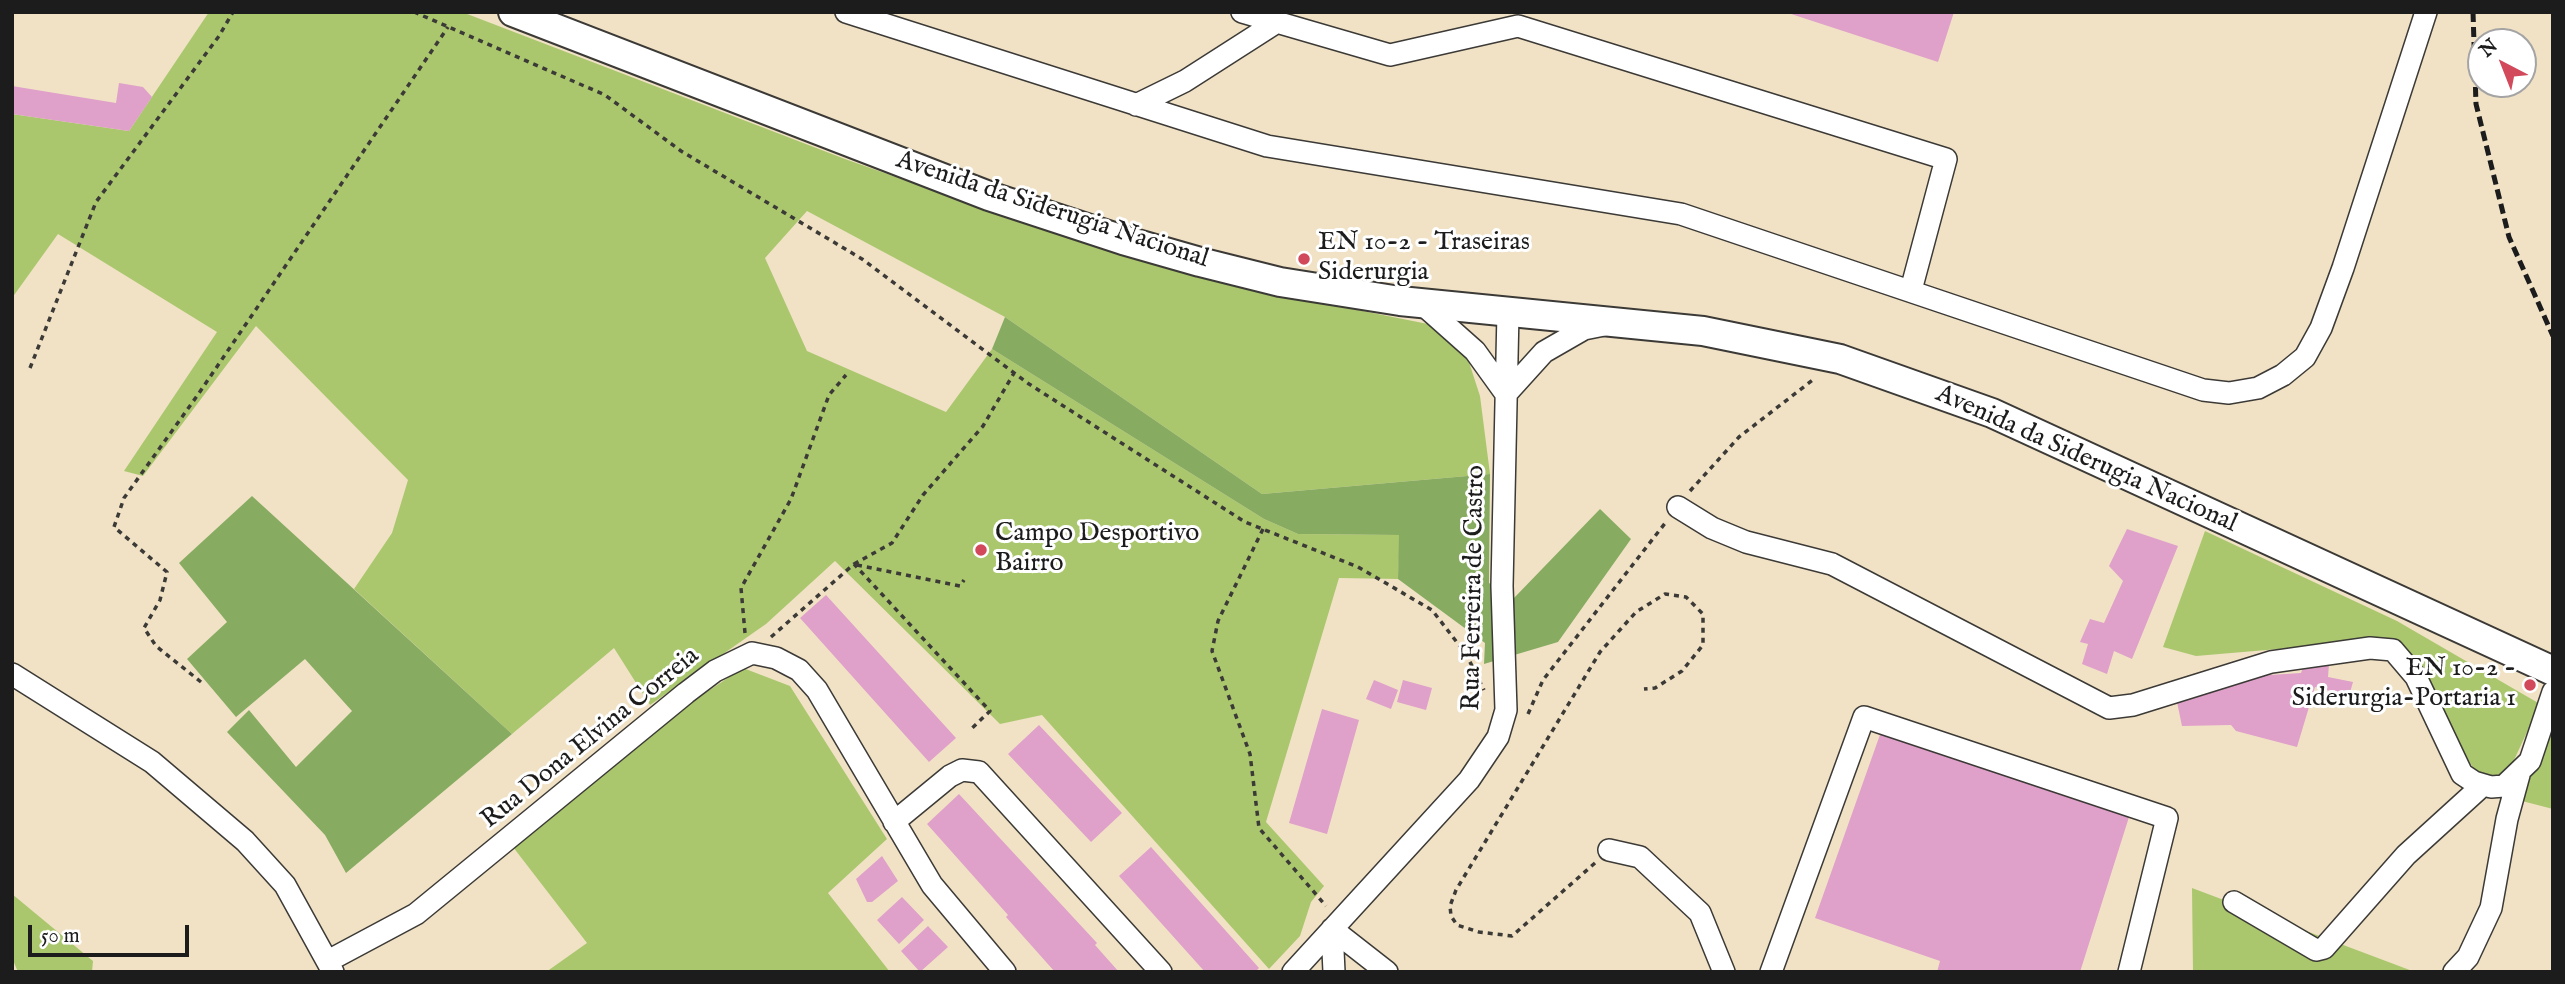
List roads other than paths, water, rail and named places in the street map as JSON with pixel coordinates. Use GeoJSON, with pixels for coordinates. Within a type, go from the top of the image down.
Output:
{"type":"FeatureCollection","features":[{"type":"Feature","properties":{"kind":"main road","name":"Avenida da Siderugia Nacional"},"geometry":{"type":"LineString","coordinates":[[513,12],[989,196],[1123,240],[1280,282],[1421,303],[1703,331],[1840,359],[1992,412],[2553,671]]}},
{"type":"Feature","properties":{"kind":"street"},"geometry":{"type":"LineString","coordinates":[[846,12],[1268,146],[1681,214],[2203,390],[2229,393],[2258,388],[2283,375],[2305,356],[2320,328],[2343,268],[2426,12]]}},
{"type":"Feature","properties":{"kind":"street"},"geometry":{"type":"LineString","coordinates":[[1242,12],[1275,24],[1390,55],[1518,26],[1946,159],[1911,290]]}},
{"type":"Feature","properties":{"kind":"street"},"geometry":{"type":"LineString","coordinates":[[1136,105],[1185,81],[1275,24]]}},
{"type":"Feature","properties":{"kind":"street"},"geometry":{"type":"LineString","coordinates":[[1421,303],[1475,351],[1506,394],[1544,352],[1563,339],[1584,330],[1615,323]]}},
{"type":"Feature","properties":{"kind":"street","name":"Rua Ferreira de Castro"},"geometry":{"type":"LineString","coordinates":[[1293,972],[1469,780],[1498,737],[1506,710],[1502,586],[1508,312]]}},
{"type":"Feature","properties":{"kind":"street"},"geometry":{"type":"LineString","coordinates":[[1678,506],[1712,528],[1746,542],[1832,564],[2109,708],[2133,705],[2271,662],[2370,648],[2393,650],[2416,677],[2462,774],[2483,785],[2504,786],[2519,775],[2530,761],[2553,692]]}},
{"type":"Feature","properties":{"kind":"street","name":"Rua Dona Elvina Correia"},"geometry":{"type":"LineString","coordinates":[[331,966],[416,914],[686,693],[749,645],[799,670],[817,690],[894,822]]}},
{"type":"Feature","properties":{"kind":"street"},"geometry":{"type":"LineString","coordinates":[[12,674],[152,762],[245,841],[285,885],[331,966]]}},
{"type":"Feature","properties":{"kind":"street"},"geometry":{"type":"LineString","coordinates":[[1771,972],[1864,718],[2167,818],[2129,972]]}},
{"type":"Feature","properties":{"kind":"street"},"geometry":{"type":"LineString","coordinates":[[1005,972],[932,885],[894,822],[950,776],[962,771],[979,772],[1161,972]]}},
{"type":"Feature","properties":{"kind":"street"},"geometry":{"type":"LineString","coordinates":[[2465,967],[2491,908],[2507,819],[2519,775]]}},
{"type":"Feature","properties":{"kind":"street"},"geometry":{"type":"LineString","coordinates":[[2234,902],[2320,950],[2406,855],[2483,785]]}},
{"type":"Feature","properties":{"kind":"street"},"geometry":{"type":"LineString","coordinates":[[1609,850],[1640,858],[1700,913],[1724,972]]}},
{"type":"Feature","properties":{"kind":"street"},"geometry":{"type":"LineString","coordinates":[[1332,929],[1334,972]]}},
{"type":"Feature","properties":{"kind":"street"},"geometry":{"type":"LineString","coordinates":[[1332,929],[1387,972]]}},
{"type":"Feature","properties":{"kind":"railway"},"geometry":{"type":"LineString","coordinates":[[2473,12],[2476,104],[2509,237],[2553,336]]}},
{"type":"Feature","properties":{"kind":"place","name":"EN 10-2 - Traseiras Siderurgia"},"geometry":{"type":"Point","coordinates":[1304,259]}},
{"type":"Feature","properties":{"kind":"place","name":"Campo Desportivo Bairro"},"geometry":{"type":"Point","coordinates":[981,550]}},
{"type":"Feature","properties":{"kind":"place","name":"EN 10-2 - Siderurgia-Portaria 1"},"geometry":{"type":"Point","coordinates":[2530,685]}}]}
